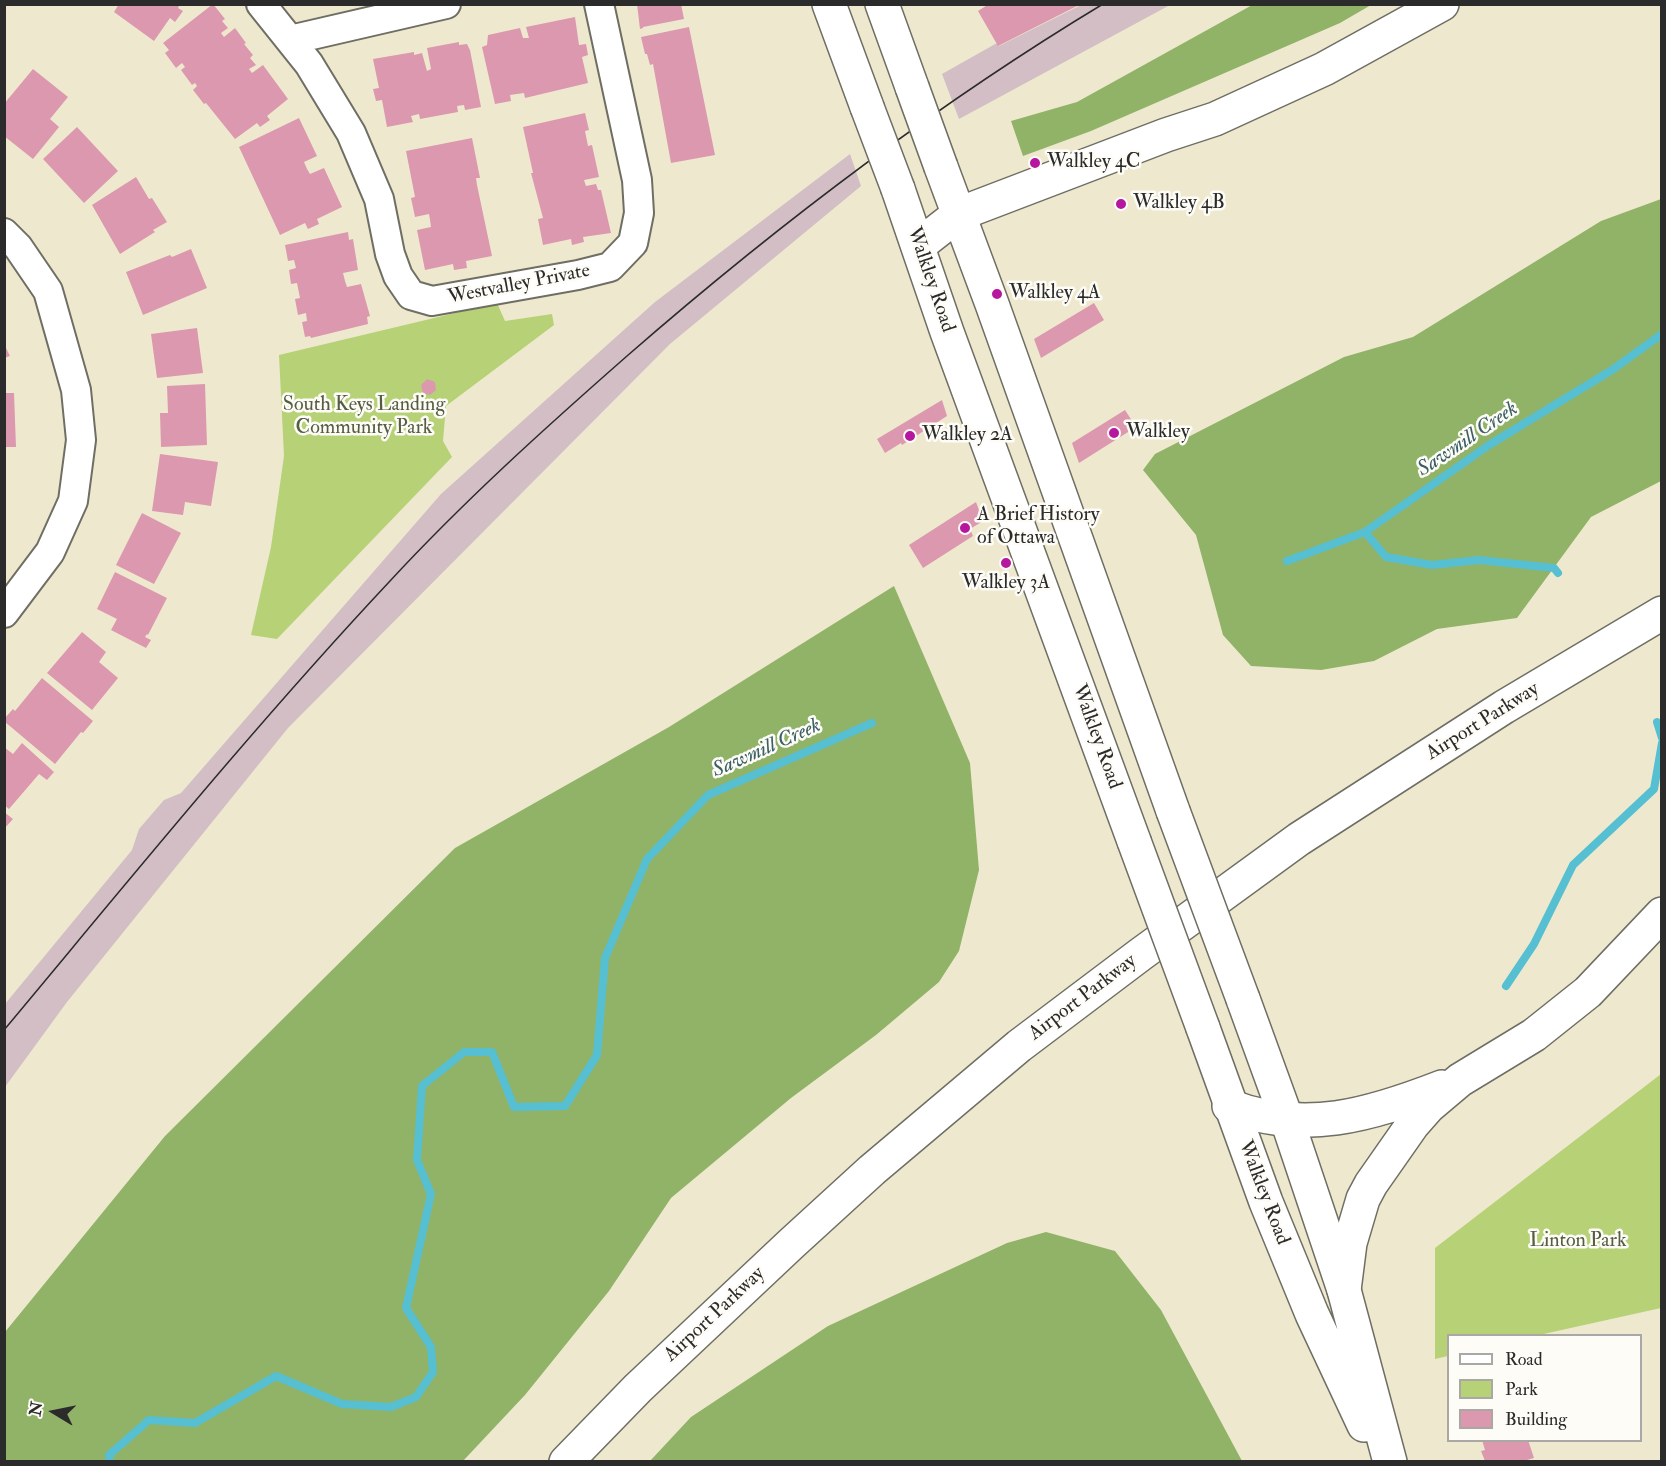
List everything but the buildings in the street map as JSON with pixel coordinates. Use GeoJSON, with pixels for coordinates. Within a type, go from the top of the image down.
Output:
{"type":"FeatureCollection","features":[{"type":"Feature","properties":{"kind":"main road","name":"Walkley Road"},"geometry":{"type":"LineString","coordinates":[[829,4],[1203,1028],[1229,1106],[1312,1314],[1382,1461]]}},
{"type":"Feature","properties":{"kind":"main road"},"geometry":{"type":"LineString","coordinates":[[882,4],[1287,1120],[1344,1290],[1390,1461]]}},
{"type":"Feature","properties":{"kind":"main road"},"geometry":{"type":"LineString","coordinates":[[918,246],[1166,135],[1215,119],[1324,69],[1442,4]]}},
{"type":"Feature","properties":{"kind":"main road","name":"Airport Parkway"},"geometry":{"type":"LineString","coordinates":[[566,1461],[638,1388],[791,1244],[872,1170],[1019,1046],[1299,839],[1504,707],[1662,613]]}},
{"type":"Feature","properties":{"kind":"main road"},"geometry":{"type":"LineString","coordinates":[[1344,1290],[1350,1243],[1363,1200],[1371,1184],[1413,1124],[1428,1107],[1460,1080],[1534,1035],[1588,992],[1662,914]]}},
{"type":"Feature","properties":{"kind":"main road"},"geometry":{"type":"LineString","coordinates":[[1229,1106],[1254,1115],[1287,1120],[1332,1120],[1356,1116],[1413,1099],[1460,1080]]}},
{"type":"Feature","properties":{"kind":"street","name":"Westvalley Private"},"geometry":{"type":"LineString","coordinates":[[261,4],[309,64],[351,133],[379,199],[390,254],[398,276],[411,295],[432,301],[578,275],[610,267],[633,243],[639,213],[637,180],[599,4]]}},
{"type":"Feature","properties":{"kind":"street"},"geometry":{"type":"LineString","coordinates":[[290,40],[446,4]]}},
{"type":"Feature","properties":{"kind":"street"},"geometry":{"type":"LineString","coordinates":[[4,233],[18,247],[48,291],[76,390],[81,440],[73,501],[50,552],[4,613]]}},
{"type":"Feature","properties":{"kind":"shaded area"},"geometry":{"type":"Polygon","coordinates":[[[1081,5],[1170,5],[959,119],[942,74],[997,43],[999,46],[1081,5]]]}},
{"type":"Feature","properties":{"kind":"shaded area"},"geometry":{"type":"Polygon","coordinates":[[[850,154],[861,186],[670,344],[288,728],[67,1002],[5,1087],[5,1004],[132,850],[139,829],[164,800],[181,793],[441,494],[655,302],[850,154]]]}},
{"type":"Feature","properties":{"kind":"green space"},"geometry":{"type":"Polygon","coordinates":[[[1254,4],[1371,5],[1340,23],[1091,131],[1023,156],[1011,121],[1077,102],[1254,4]]]}},
{"type":"Feature","properties":{"kind":"green space"},"geometry":{"type":"Polygon","coordinates":[[[1661,199],[1661,481],[1591,517],[1517,618],[1437,629],[1374,661],[1321,670],[1251,666],[1223,635],[1196,535],[1143,470],[1155,454],[1344,357],[1413,337],[1601,221],[1661,199]]]}},
{"type":"Feature","properties":{"kind":"green space","name":"South Keys Landing Community Park"},"geometry":{"type":"Polygon","coordinates":[[[497,303],[505,321],[552,314],[554,325],[446,406],[443,441],[452,457],[277,639],[251,635],[271,547],[284,456],[279,355],[497,303]]]}},
{"type":"Feature","properties":{"kind":"green space"},"geometry":{"type":"Polygon","coordinates":[[[894,586],[970,763],[979,870],[959,951],[939,982],[876,1035],[791,1098],[671,1198],[609,1291],[525,1395],[463,1461],[5,1461],[5,1332],[165,1136],[455,848],[669,727],[894,586]]]}},
{"type":"Feature","properties":{"kind":"green space","name":"Linton Park"},"geometry":{"type":"Polygon","coordinates":[[[1661,1074],[1661,1308],[1544,1334],[1447,1334],[1447,1356],[1435,1359],[1435,1248],[1661,1074]]]}},
{"type":"Feature","properties":{"kind":"green space"},"geometry":{"type":"Polygon","coordinates":[[[1046,1232],[1115,1251],[1161,1310],[1242,1461],[650,1461],[691,1417],[828,1326],[1007,1243],[1046,1232]]]}},
{"type":"Feature","properties":{"kind":"waterway","name":"Sawmill Creek"},"geometry":{"type":"LineString","coordinates":[[1287,561],[1365,532],[1489,445],[1612,370],[1662,334]]}},
{"type":"Feature","properties":{"kind":"waterway"},"geometry":{"type":"LineString","coordinates":[[1365,532],[1386,557],[1432,565],[1479,560],[1554,568],[1558,573]]}},
{"type":"Feature","properties":{"kind":"waterway"},"geometry":{"type":"LineString","coordinates":[[1657,722],[1662,738]]}},
{"type":"Feature","properties":{"kind":"waterway","name":"Sawmill Creek"},"geometry":{"type":"LineString","coordinates":[[110,1462],[109,1455],[149,1420],[195,1423],[276,1376],[342,1404],[391,1407],[416,1397],[433,1372],[431,1347],[406,1308],[431,1194],[417,1160],[422,1086],[464,1052],[492,1052],[514,1107],[565,1106],[597,1055],[605,958],[647,859],[708,795],[872,723]]}},
{"type":"Feature","properties":{"kind":"waterway"},"geometry":{"type":"LineString","coordinates":[[1506,986],[1534,944],[1573,865],[1654,789],[1662,743]]}},
{"type":"Feature","properties":{"kind":"tram line"},"geometry":{"type":"LineString","coordinates":[[4,1030],[194,802],[340,635],[418,551],[506,466],[627,356],[798,215],[917,126],[1040,43],[1103,4]]}},
{"type":"Feature","properties":{"kind":"place","name":"Walkley 4C"},"geometry":{"type":"Point","coordinates":[1035,163]}},
{"type":"Feature","properties":{"kind":"place","name":"Walkley 4B"},"geometry":{"type":"Point","coordinates":[1121,204]}},
{"type":"Feature","properties":{"kind":"place","name":"Walkley 4A"},"geometry":{"type":"Point","coordinates":[997,294]}},
{"type":"Feature","properties":{"kind":"place","name":"Walkley"},"geometry":{"type":"Point","coordinates":[1114,433]}},
{"type":"Feature","properties":{"kind":"place","name":"Walkley 2A"},"geometry":{"type":"Point","coordinates":[910,436]}},
{"type":"Feature","properties":{"kind":"place","name":"A Brief History of Ottawa"},"geometry":{"type":"Point","coordinates":[965,528]}},
{"type":"Feature","properties":{"kind":"place","name":"Walkley 3A"},"geometry":{"type":"Point","coordinates":[1006,563]}}]}
